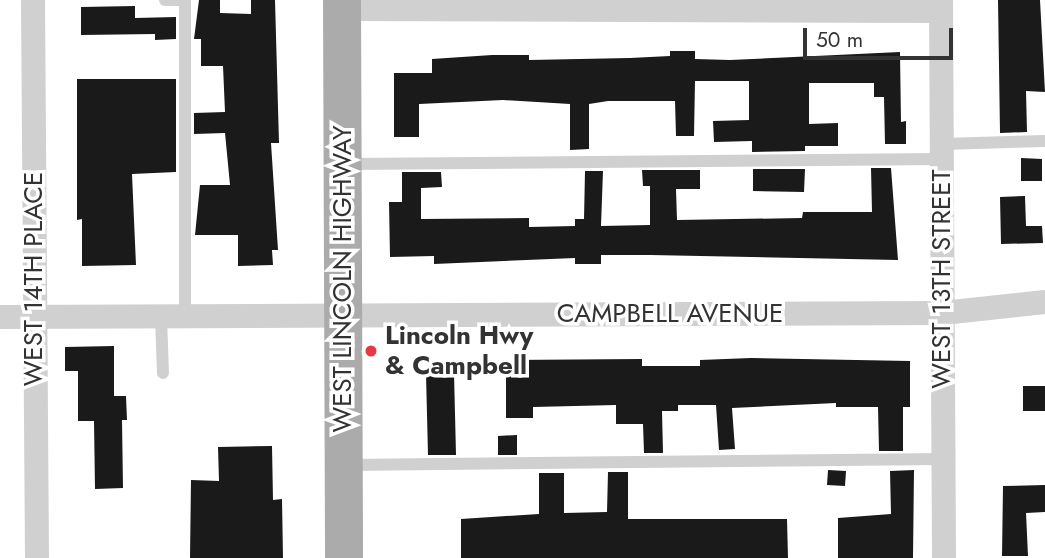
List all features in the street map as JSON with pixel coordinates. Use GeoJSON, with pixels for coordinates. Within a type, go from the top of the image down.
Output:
{"type":"FeatureCollection","features":[{"type":"Feature","properties":{"kind":"main road","name":"WEST LINCOLN HIGHWAY"},"geometry":{"type":"LineString","coordinates":[[342,5],[344,558]]}},
{"type":"Feature","properties":{"kind":"street","name":"WEST 14TH PLACE"},"geometry":{"type":"LineString","coordinates":[[33,0],[37,558]]}},
{"type":"Feature","properties":{"kind":"street"},"geometry":{"type":"LineString","coordinates":[[342,5],[941,5]]}},
{"type":"Feature","properties":{"kind":"street","name":"WEST 13TH STREET"},"geometry":{"type":"LineString","coordinates":[[941,5],[944,558]]}},
{"type":"Feature","properties":{"kind":"street","name":"CAMPBELL AVENUE"},"geometry":{"type":"LineString","coordinates":[[0,317],[943,313],[1045,302]]}},
{"type":"Feature","properties":{"kind":"lane"},"geometry":{"type":"LineString","coordinates":[[163,373],[173,316],[185,0],[164,0]]}},
{"type":"Feature","properties":{"kind":"lane"},"geometry":{"type":"LineString","coordinates":[[343,164],[942,151],[1045,141]]}},
{"type":"Feature","properties":{"kind":"lane"},"geometry":{"type":"LineString","coordinates":[[343,465],[943,459]]}},
{"type":"Feature","properties":{"kind":"building"},"geometry":{"type":"Polygon","coordinates":[[[199,0],[220,0],[220,13],[251,14],[251,0],[275,0],[279,143],[271,143],[278,250],[272,250],[273,265],[238,266],[238,235],[195,235],[200,185],[230,185],[225,133],[194,134],[194,113],[225,112],[223,66],[201,66],[201,39],[194,39],[199,0]]]}},
{"type":"Feature","properties":{"kind":"building"},"geometry":{"type":"Polygon","coordinates":[[[998,0],[1040,0],[1045,92],[1026,91],[1027,132],[1000,133],[998,0]]]}},
{"type":"Feature","properties":{"kind":"building"},"geometry":{"type":"Polygon","coordinates":[[[135,6],[135,18],[176,17],[176,39],[155,40],[155,34],[81,35],[81,7],[135,6]]]}},
{"type":"Feature","properties":{"kind":"building"},"geometry":{"type":"Polygon","coordinates":[[[670,51],[695,51],[695,59],[730,60],[900,52],[901,122],[906,121],[906,144],[885,144],[884,97],[874,97],[874,83],[809,83],[809,124],[838,123],[838,146],[805,146],[805,151],[752,152],[752,141],[714,142],[713,121],[749,120],[749,81],[695,81],[694,136],[676,136],[675,101],[608,101],[589,104],[589,149],[570,150],[570,104],[503,100],[419,104],[419,137],[394,137],[394,73],[432,73],[432,59],[492,55],[529,55],[529,60],[630,58],[670,56],[670,51]]]}},
{"type":"Feature","properties":{"kind":"building"},"geometry":{"type":"Polygon","coordinates":[[[77,79],[176,79],[176,172],[132,174],[136,265],[82,266],[82,219],[77,220],[77,79]]]}},
{"type":"Feature","properties":{"kind":"building"},"geometry":{"type":"Polygon","coordinates":[[[1021,158],[1042,159],[1042,181],[1021,181],[1021,158]]]}},
{"type":"Feature","properties":{"kind":"building"},"geometry":{"type":"Polygon","coordinates":[[[871,168],[891,168],[898,260],[601,255],[601,264],[575,264],[575,258],[434,264],[434,256],[390,257],[389,202],[402,202],[402,172],[441,172],[442,187],[421,188],[421,219],[529,218],[529,227],[575,226],[575,219],[584,219],[585,171],[603,171],[601,226],[650,225],[650,186],[643,186],[642,170],[700,170],[700,189],[676,189],[677,220],[802,218],[803,212],[872,212],[871,168]]]}},
{"type":"Feature","properties":{"kind":"building"},"geometry":{"type":"Polygon","coordinates":[[[753,169],[805,169],[804,192],[753,191],[753,169]]]}},
{"type":"Feature","properties":{"kind":"building"},"geometry":{"type":"Polygon","coordinates":[[[1025,196],[1026,226],[1042,226],[1043,243],[1001,244],[1000,197],[1025,196]]]}},
{"type":"Feature","properties":{"kind":"building"},"geometry":{"type":"Polygon","coordinates":[[[114,346],[114,396],[126,396],[127,420],[122,420],[123,488],[95,489],[94,421],[78,421],[78,371],[65,371],[65,347],[114,346]]]}},
{"type":"Feature","properties":{"kind":"building"},"geometry":{"type":"Polygon","coordinates":[[[751,358],[910,361],[910,407],[903,407],[903,451],[879,451],[878,407],[836,407],[836,403],[732,408],[735,449],[719,450],[716,405],[678,405],[678,411],[662,411],[663,453],[644,453],[643,424],[616,424],[616,405],[533,407],[533,418],[506,418],[506,360],[642,359],[642,366],[700,366],[700,360],[751,358]]]}},
{"type":"Feature","properties":{"kind":"building"},"geometry":{"type":"Polygon","coordinates":[[[454,373],[456,455],[428,455],[426,374],[454,373]]]}},
{"type":"Feature","properties":{"kind":"building"},"geometry":{"type":"Polygon","coordinates":[[[1023,386],[1045,386],[1045,411],[1023,411],[1023,386]]]}},
{"type":"Feature","properties":{"kind":"building"},"geometry":{"type":"Polygon","coordinates":[[[517,435],[517,455],[498,455],[498,436],[517,435]]]}},
{"type":"Feature","properties":{"kind":"building"},"geometry":{"type":"Polygon","coordinates":[[[272,446],[273,500],[282,499],[283,558],[190,558],[191,480],[219,481],[218,447],[272,446]]]}},
{"type":"Feature","properties":{"kind":"building"},"geometry":{"type":"Polygon","coordinates":[[[828,470],[846,471],[845,486],[827,485],[828,470]]]}},
{"type":"Feature","properties":{"kind":"building"},"geometry":{"type":"Polygon","coordinates":[[[914,470],[913,558],[838,558],[838,518],[891,514],[890,471],[914,470]]]}},
{"type":"Feature","properties":{"kind":"building"},"geometry":{"type":"Polygon","coordinates":[[[608,472],[628,472],[628,519],[787,519],[788,558],[461,558],[461,519],[539,514],[539,473],[564,473],[564,513],[607,512],[608,472]]]}},
{"type":"Feature","properties":{"kind":"building"},"geometry":{"type":"Polygon","coordinates":[[[1045,485],[1045,512],[1026,513],[1028,556],[1002,556],[1003,486],[1045,485]]]}},
{"type":"Feature","properties":{"kind":"place","name":"Lincoln Hwy & Campbell"},"geometry":{"type":"Point","coordinates":[371,351]}}]}
